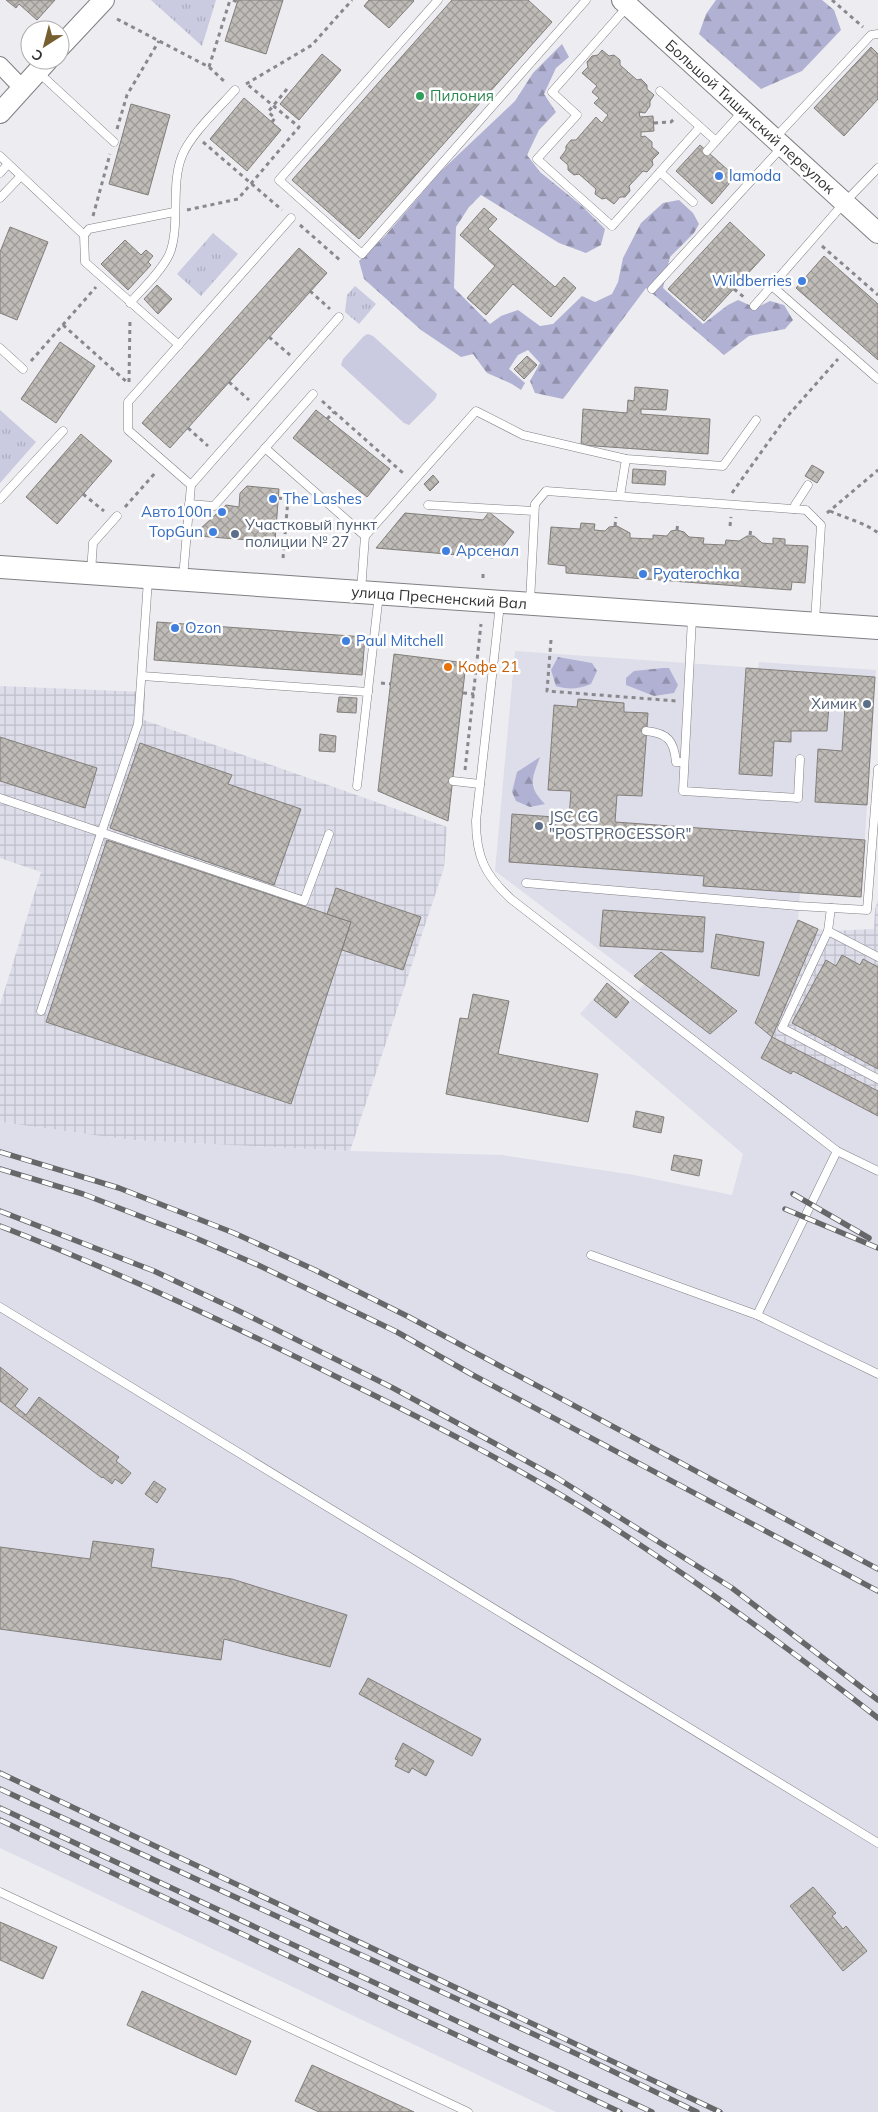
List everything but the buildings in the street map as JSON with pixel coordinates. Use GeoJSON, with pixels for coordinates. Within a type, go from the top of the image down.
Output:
{"type":"FeatureCollection","features":[{"type":"Feature","properties":{"kind":"main road","name":"улица Пресненский Вал"},"geometry":{"type":"LineString","coordinates":[[0,567],[878,628]]}},
{"type":"Feature","properties":{"kind":"street"},"geometry":{"type":"LineString","coordinates":[[70,36],[104,0]]}},
{"type":"Feature","properties":{"kind":"street","name":"Большой Тишинский переулок"},"geometry":{"type":"LineString","coordinates":[[626,2],[878,233]]}},
{"type":"Feature","properties":{"kind":"street"},"geometry":{"type":"LineString","coordinates":[[0,65],[22,88]]}},
{"type":"Feature","properties":{"kind":"street"},"geometry":{"type":"LineString","coordinates":[[0,113],[39,70]]}},
{"type":"Feature","properties":{"kind":"lane"},"geometry":{"type":"LineString","coordinates":[[438,0],[279,180],[362,254],[586,0]]}},
{"type":"Feature","properties":{"kind":"lane"},"geometry":{"type":"LineString","coordinates":[[626,2],[552,92],[577,115],[537,159],[612,226],[700,127]]}},
{"type":"Feature","properties":{"kind":"lane"},"geometry":{"type":"LineString","coordinates":[[652,289],[875,34]]}},
{"type":"Feature","properties":{"kind":"lane"},"geometry":{"type":"LineString","coordinates":[[47,70],[114,142]]}},
{"type":"Feature","properties":{"kind":"lane"},"geometry":{"type":"LineString","coordinates":[[130,303],[162,266],[169,253],[173,240],[178,169],[182,156],[196,136],[235,90]]}},
{"type":"Feature","properties":{"kind":"lane"},"geometry":{"type":"LineString","coordinates":[[660,91],[716,141]]}},
{"type":"Feature","properties":{"kind":"lane"},"geometry":{"type":"LineString","coordinates":[[707,151],[744,110]]}},
{"type":"Feature","properties":{"kind":"lane"},"geometry":{"type":"LineString","coordinates":[[0,156],[84,235]]}},
{"type":"Feature","properties":{"kind":"lane"},"geometry":{"type":"LineString","coordinates":[[0,173],[8,164]]}},
{"type":"Feature","properties":{"kind":"lane"},"geometry":{"type":"LineString","coordinates":[[754,306],[844,203],[878,168]]}},
{"type":"Feature","properties":{"kind":"lane"},"geometry":{"type":"LineString","coordinates":[[660,172],[693,202]]}},
{"type":"Feature","properties":{"kind":"lane"},"geometry":{"type":"LineString","coordinates":[[0,198],[21,176]]}},
{"type":"Feature","properties":{"kind":"lane"},"geometry":{"type":"LineString","coordinates":[[174,212],[89,229],[84,235],[84,262],[178,345]]}},
{"type":"Feature","properties":{"kind":"lane"},"geometry":{"type":"LineString","coordinates":[[191,485],[128,430],[128,402],[291,218]]}},
{"type":"Feature","properties":{"kind":"lane"},"geometry":{"type":"LineString","coordinates":[[772,286],[878,379]]}},
{"type":"Feature","properties":{"kind":"lane"},"geometry":{"type":"LineString","coordinates":[[183,580],[191,485],[340,317]]}},
{"type":"Feature","properties":{"kind":"lane"},"geometry":{"type":"LineString","coordinates":[[0,348],[23,369]]}},
{"type":"Feature","properties":{"kind":"lane"},"geometry":{"type":"LineString","coordinates":[[189,504],[214,506],[313,394]]}},
{"type":"Feature","properties":{"kind":"lane"},"geometry":{"type":"LineString","coordinates":[[365,536],[476,410],[523,435],[626,459],[723,466],[756,420]]}},
{"type":"Feature","properties":{"kind":"lane"},"geometry":{"type":"LineString","coordinates":[[0,499],[63,431]]}},
{"type":"Feature","properties":{"kind":"lane"},"geometry":{"type":"LineString","coordinates":[[265,448],[365,536],[370,593],[368,692],[357,786]]}},
{"type":"Feature","properties":{"kind":"lane"},"geometry":{"type":"LineString","coordinates":[[620,496],[626,459]]}},
{"type":"Feature","properties":{"kind":"lane"},"geometry":{"type":"LineString","coordinates":[[795,509],[795,505],[808,485]]}},
{"type":"Feature","properties":{"kind":"lane"},"geometry":{"type":"LineString","coordinates":[[530,604],[535,504],[546,491],[806,510],[821,525],[815,623]]}},
{"type":"Feature","properties":{"kind":"lane"},"geometry":{"type":"LineString","coordinates":[[428,505],[534,512]]}},
{"type":"Feature","properties":{"kind":"lane"},"geometry":{"type":"LineString","coordinates":[[91,573],[93,543],[115,518]]}},
{"type":"Feature","properties":{"kind":"lane"},"geometry":{"type":"LineString","coordinates":[[41,1011],[138,724],[148,578]]}},
{"type":"Feature","properties":{"kind":"lane"},"geometry":{"type":"LineString","coordinates":[[501,602],[476,821],[476,840],[484,868],[494,884],[837,1151],[878,1171]]}},
{"type":"Feature","properties":{"kind":"lane"},"geometry":{"type":"LineString","coordinates":[[692,615],[682,791],[798,798],[800,759]]}},
{"type":"Feature","properties":{"kind":"lane"},"geometry":{"type":"LineString","coordinates":[[142,676],[368,692]]}},
{"type":"Feature","properties":{"kind":"lane"},"geometry":{"type":"LineString","coordinates":[[646,731],[666,736],[675,746],[676,762],[684,762]]}},
{"type":"Feature","properties":{"kind":"lane"},"geometry":{"type":"LineString","coordinates":[[526,882],[867,910],[878,769]]}},
{"type":"Feature","properties":{"kind":"lane"},"geometry":{"type":"LineString","coordinates":[[453,781],[480,784]]}},
{"type":"Feature","properties":{"kind":"lane"},"geometry":{"type":"LineString","coordinates":[[0,798],[304,901],[329,834]]}},
{"type":"Feature","properties":{"kind":"lane"},"geometry":{"type":"LineString","coordinates":[[831,908],[828,930],[782,1028],[878,1080]]}},
{"type":"Feature","properties":{"kind":"lane"},"geometry":{"type":"LineString","coordinates":[[828,930],[878,957]]}},
{"type":"Feature","properties":{"kind":"lane"},"geometry":{"type":"LineString","coordinates":[[757,1315],[837,1151]]}},
{"type":"Feature","properties":{"kind":"lane"},"geometry":{"type":"LineString","coordinates":[[592,1255],[757,1315],[878,1374]]}},
{"type":"Feature","properties":{"kind":"lane"},"geometry":{"type":"LineString","coordinates":[[0,1307],[878,1842]]}},
{"type":"Feature","properties":{"kind":"lane"},"geometry":{"type":"LineString","coordinates":[[0,1892],[468,2112]]}},
{"type":"Feature","properties":{"kind":"path"},"geometry":{"type":"LineString","coordinates":[[209,67],[232,0],[238,2]]}},
{"type":"Feature","properties":{"kind":"path"},"geometry":{"type":"LineString","coordinates":[[116,19],[209,67],[235,90],[312,45],[352,0]]}},
{"type":"Feature","properties":{"kind":"path"},"geometry":{"type":"LineString","coordinates":[[832,0],[875,34]]}},
{"type":"Feature","properties":{"kind":"path"},"geometry":{"type":"LineString","coordinates":[[174,212],[238,200],[299,127],[246,84]]}},
{"type":"Feature","properties":{"kind":"path"},"geometry":{"type":"LineString","coordinates":[[272,122],[275,118],[268,112],[287,89],[290,92]]}},
{"type":"Feature","properties":{"kind":"path"},"geometry":{"type":"LineString","coordinates":[[654,123],[671,122],[682,110]]}},
{"type":"Feature","properties":{"kind":"path"},"geometry":{"type":"LineString","coordinates":[[196,136],[341,261]]}},
{"type":"Feature","properties":{"kind":"path"},"geometry":{"type":"LineString","coordinates":[[813,238],[878,295]]}},
{"type":"Feature","properties":{"kind":"path"},"geometry":{"type":"LineString","coordinates":[[23,369],[104,279]]}},
{"type":"Feature","properties":{"kind":"path"},"geometry":{"type":"LineString","coordinates":[[310,291],[340,317]]}},
{"type":"Feature","properties":{"kind":"path"},"geometry":{"type":"LineString","coordinates":[[63,325],[128,384],[130,303]]}},
{"type":"Feature","properties":{"kind":"path"},"geometry":{"type":"LineString","coordinates":[[270,337],[290,355]]}},
{"type":"Feature","properties":{"kind":"path"},"geometry":{"type":"LineString","coordinates":[[730,526],[732,492],[785,419],[845,350]]}},
{"type":"Feature","properties":{"kind":"path"},"geometry":{"type":"LineString","coordinates":[[229,382],[249,400]]}},
{"type":"Feature","properties":{"kind":"path"},"geometry":{"type":"LineString","coordinates":[[313,394],[413,482]]}},
{"type":"Feature","properties":{"kind":"path"},"geometry":{"type":"LineString","coordinates":[[327,419],[334,412]]}},
{"type":"Feature","properties":{"kind":"path"},"geometry":{"type":"LineString","coordinates":[[188,428],[209,446]]}},
{"type":"Feature","properties":{"kind":"path"},"geometry":{"type":"LineString","coordinates":[[378,460],[382,455]]}},
{"type":"Feature","properties":{"kind":"path"},"geometry":{"type":"LineString","coordinates":[[83,494],[115,518],[164,462]]}},
{"type":"Feature","properties":{"kind":"path"},"geometry":{"type":"LineString","coordinates":[[818,522],[878,470]]}},
{"type":"Feature","properties":{"kind":"path"},"geometry":{"type":"LineString","coordinates":[[278,498],[288,499],[308,486]]}},
{"type":"Feature","properties":{"kind":"path"},"geometry":{"type":"LineString","coordinates":[[283,558],[288,499]]}},
{"type":"Feature","properties":{"kind":"path"},"geometry":{"type":"LineString","coordinates":[[830,510],[857,523],[870,526],[878,533]]}},
{"type":"Feature","properties":{"kind":"path"},"geometry":{"type":"LineString","coordinates":[[615,526],[616,517]]}},
{"type":"Feature","properties":{"kind":"path"},"geometry":{"type":"LineString","coordinates":[[678,522],[678,530]]}},
{"type":"Feature","properties":{"kind":"path"},"geometry":{"type":"LineString","coordinates":[[750,535],[751,528]]}},
{"type":"Feature","properties":{"kind":"path"},"geometry":{"type":"LineString","coordinates":[[483,578],[484,571]]}},
{"type":"Feature","properties":{"kind":"path"},"geometry":{"type":"LineString","coordinates":[[463,782],[481,624]]}},
{"type":"Feature","properties":{"kind":"path"},"geometry":{"type":"LineString","coordinates":[[551,640],[547,691],[687,701]]}},
{"type":"Feature","properties":{"kind":"shaded area"},"geometry":{"type":"Polygon","coordinates":[[[515,651],[758,668],[759,662],[876,670],[861,897],[800,893],[798,920],[755,1023],[772,1037],[792,1074],[793,1071],[878,1116],[878,2112],[556,2112],[0,1848],[0,1122],[130,1140],[350,1151],[502,1155],[634,1175],[732,1195],[743,1154],[580,1014],[607,983],[629,1002],[644,984],[710,1034],[737,1010],[661,952],[634,976],[495,871],[515,651]]]}},
{"type":"Feature","properties":{"kind":"shaded area"},"geometry":{"type":"Polygon","coordinates":[[[0,686],[145,692],[144,720],[447,827],[444,868],[350,1151],[130,1140],[0,1122],[0,1005],[41,872],[0,858],[0,686]]]}},
{"type":"Feature","properties":{"kind":"shaded area"},"geometry":{"type":"Polygon","coordinates":[[[878,900],[878,1116],[793,1071],[791,1074],[761,1058],[772,1037],[755,1023],[798,920],[818,929],[828,931],[874,929],[875,909],[878,900]]]}},
{"type":"Feature","properties":{"kind":"green space"},"geometry":{"type":"Polygon","coordinates":[[[151,0],[216,0],[202,46],[151,0]]]}},
{"type":"Feature","properties":{"kind":"green space"},"geometry":{"type":"Polygon","coordinates":[[[716,0],[822,0],[834,10],[841,30],[802,71],[761,89],[699,34],[706,14],[716,0]]]}},
{"type":"Feature","properties":{"kind":"green space"},"geometry":{"type":"Polygon","coordinates":[[[562,44],[569,57],[556,68],[544,94],[556,112],[539,130],[527,155],[540,172],[582,206],[605,229],[601,245],[586,253],[559,243],[481,195],[469,207],[456,227],[454,288],[490,324],[501,316],[518,310],[540,326],[553,324],[582,296],[595,302],[612,294],[618,282],[623,258],[641,223],[663,203],[679,200],[693,213],[699,224],[694,233],[670,257],[663,288],[703,324],[728,305],[738,300],[756,308],[770,301],[784,305],[793,320],[785,329],[749,336],[724,355],[646,288],[563,399],[535,393],[530,381],[540,363],[528,350],[518,355],[509,369],[525,383],[521,390],[487,373],[473,354],[461,357],[421,330],[364,279],[359,261],[385,236],[440,172],[515,101],[533,73],[562,44]]]}},
{"type":"Feature","properties":{"kind":"green space"},"geometry":{"type":"Polygon","coordinates":[[[213,233],[238,254],[201,296],[177,274],[213,233]]]}},
{"type":"Feature","properties":{"kind":"green space"},"geometry":{"type":"Polygon","coordinates":[[[355,286],[376,304],[359,324],[345,312],[347,295],[355,286]]]}},
{"type":"Feature","properties":{"kind":"green space"},"geometry":{"type":"Polygon","coordinates":[[[368,334],[373,336],[437,394],[435,399],[409,425],[404,423],[341,365],[343,359],[368,334]]]}},
{"type":"Feature","properties":{"kind":"green space"},"geometry":{"type":"Polygon","coordinates":[[[0,410],[36,442],[0,483],[0,410]]]}},
{"type":"Feature","properties":{"kind":"green space"},"geometry":{"type":"Polygon","coordinates":[[[558,657],[592,663],[597,671],[591,684],[574,688],[556,686],[551,670],[558,657]]]}},
{"type":"Feature","properties":{"kind":"green space"},"geometry":{"type":"Polygon","coordinates":[[[669,668],[678,685],[674,693],[654,696],[626,685],[626,678],[634,671],[669,668]]]}},
{"type":"Feature","properties":{"kind":"green space"},"geometry":{"type":"Polygon","coordinates":[[[540,757],[533,777],[533,787],[545,804],[530,807],[516,801],[512,792],[517,772],[540,757]]]}},
{"type":"Feature","properties":{"kind":"railway"},"geometry":{"type":"LineString","coordinates":[[0,1152],[119,1188],[234,1233],[315,1270],[409,1317],[878,1569]]}},
{"type":"Feature","properties":{"kind":"railway"},"geometry":{"type":"LineString","coordinates":[[0,1169],[83,1194],[191,1236],[258,1265],[397,1332],[471,1374],[878,1591]]}},
{"type":"Feature","properties":{"kind":"railway"},"geometry":{"type":"LineString","coordinates":[[793,1194],[869,1238]]}},
{"type":"Feature","properties":{"kind":"railway"},"geometry":{"type":"LineString","coordinates":[[785,1209],[878,1248]]}},
{"type":"Feature","properties":{"kind":"railway"},"geometry":{"type":"LineString","coordinates":[[0,1211],[154,1271],[239,1311],[393,1388],[557,1478],[732,1588],[878,1700]]}},
{"type":"Feature","properties":{"kind":"railway"},"geometry":{"type":"LineString","coordinates":[[0,1226],[87,1261],[216,1319],[408,1412],[504,1462],[597,1517],[705,1589],[878,1718]]}},
{"type":"Feature","properties":{"kind":"railway"},"geometry":{"type":"LineString","coordinates":[[0,1773],[720,2112]]}},
{"type":"Feature","properties":{"kind":"railway"},"geometry":{"type":"LineString","coordinates":[[0,1789],[579,2055],[697,2112]]}},
{"type":"Feature","properties":{"kind":"railway"},"geometry":{"type":"LineString","coordinates":[[0,1808],[652,2112]]}},
{"type":"Feature","properties":{"kind":"railway"},"geometry":{"type":"LineString","coordinates":[[0,1820],[620,2112]]}},
{"type":"Feature","properties":{"kind":"place","name":"Пилония"},"geometry":{"type":"Point","coordinates":[420,96]}},
{"type":"Feature","properties":{"kind":"place","name":"lamoda"},"geometry":{"type":"Point","coordinates":[719,176]}},
{"type":"Feature","properties":{"kind":"place","name":"Wildberries"},"geometry":{"type":"Point","coordinates":[802,281]}},
{"type":"Feature","properties":{"kind":"place","name":"The Lashes"},"geometry":{"type":"Point","coordinates":[273,499]}},
{"type":"Feature","properties":{"kind":"place","name":"Авто100п"},"geometry":{"type":"Point","coordinates":[222,512]}},
{"type":"Feature","properties":{"kind":"place","name":"TopGun"},"geometry":{"type":"Point","coordinates":[213,532]}},
{"type":"Feature","properties":{"kind":"place","name":"Участковый пункт полиции № 27"},"geometry":{"type":"Point","coordinates":[235,534]}},
{"type":"Feature","properties":{"kind":"place","name":"Арсенал"},"geometry":{"type":"Point","coordinates":[446,551]}},
{"type":"Feature","properties":{"kind":"place","name":"Pyaterochka"},"geometry":{"type":"Point","coordinates":[643,574]}},
{"type":"Feature","properties":{"kind":"place","name":"Ozon"},"geometry":{"type":"Point","coordinates":[175,628]}},
{"type":"Feature","properties":{"kind":"place","name":"Paul Mitchell"},"geometry":{"type":"Point","coordinates":[346,641]}},
{"type":"Feature","properties":{"kind":"place","name":"Кофе 21"},"geometry":{"type":"Point","coordinates":[448,667]}},
{"type":"Feature","properties":{"kind":"place","name":"Химик"},"geometry":{"type":"Point","coordinates":[867,704]}},
{"type":"Feature","properties":{"kind":"place","name":"JSC CG \"POSTPROCESSOR\""},"geometry":{"type":"Point","coordinates":[539,826]}}]}
